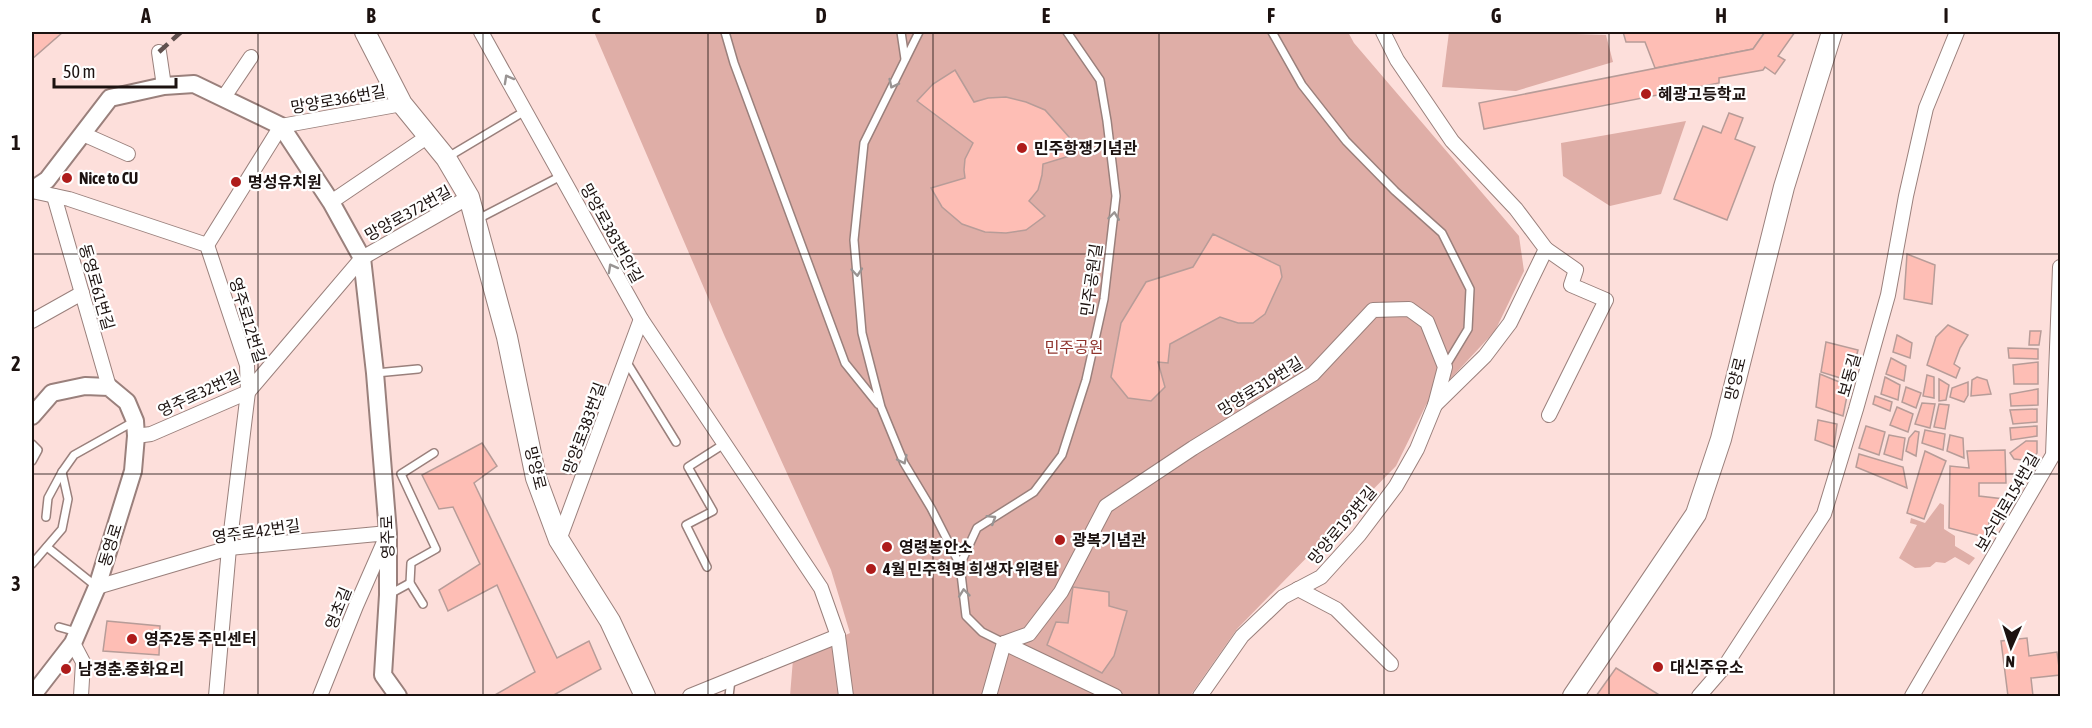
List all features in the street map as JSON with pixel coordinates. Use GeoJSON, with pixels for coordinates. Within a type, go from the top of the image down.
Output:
{"type":"FeatureCollection","features":[{"type":"Feature","properties":{"kind":"main road","name":"망양로"},"geometry":{"type":"LineString","coordinates":[[365,32],[402,104],[446,159],[469,197],[507,337],[537,478],[559,540],[610,621],[645,696]]}},
{"type":"Feature","properties":{"kind":"main road","name":"망양로"},"geometry":{"type":"LineString","coordinates":[[1573,696],[1696,514],[1721,439],[1784,188],[1832,32]]}},
{"type":"Feature","properties":{"kind":"street","name":"망양로383번안길"},"geometry":{"type":"LineString","coordinates":[[481,32],[641,319],[821,588],[838,636],[846,696]]}},
{"type":"Feature","properties":{"kind":"street"},"geometry":{"type":"LineString","coordinates":[[1383,32],[1397,60],[1452,141],[1516,209],[1546,249],[1576,270],[1571,285],[1606,300],[1549,415]]}},
{"type":"Feature","properties":{"kind":"street","name":"보동길"},"geometry":{"type":"LineString","coordinates":[[1699,696],[1725,666],[1824,514],[1888,295],[1905,196],[1926,108],[1957,32]]}},
{"type":"Feature","properties":{"kind":"street"},"geometry":{"type":"LineString","coordinates":[[159,52],[164,86]]}},
{"type":"Feature","properties":{"kind":"street"},"geometry":{"type":"LineString","coordinates":[[224,97],[251,57]]}},
{"type":"Feature","properties":{"kind":"street","name":"영주로"},"geometry":{"type":"LineString","coordinates":[[32,191],[46,180],[110,98],[164,86],[194,84],[280,126],[331,202],[362,258],[375,374],[388,533],[388,595],[383,675],[398,696]]}},
{"type":"Feature","properties":{"kind":"street","name":"망양로366번길"},"geometry":{"type":"LineString","coordinates":[[280,126],[402,104]]}},
{"type":"Feature","properties":{"kind":"street"},"geometry":{"type":"LineString","coordinates":[[32,191],[69,199],[207,245],[280,126]]}},
{"type":"Feature","properties":{"kind":"street"},"geometry":{"type":"LineString","coordinates":[[83,134],[129,154]]}},
{"type":"Feature","properties":{"kind":"street"},"geometry":{"type":"LineString","coordinates":[[331,202],[427,137]]}},
{"type":"Feature","properties":{"kind":"street","name":"동영로61번길"},"geometry":{"type":"LineString","coordinates":[[54,196],[109,387]]}},
{"type":"Feature","properties":{"kind":"street","name":"망양로372번길"},"geometry":{"type":"LineString","coordinates":[[362,258],[469,197]]}},
{"type":"Feature","properties":{"kind":"street","name":"영주로12번길"},"geometry":{"type":"LineString","coordinates":[[207,245],[248,365],[249,392],[230,548],[216,696]]}},
{"type":"Feature","properties":{"kind":"street"},"geometry":{"type":"LineString","coordinates":[[1435,405],[1485,356],[1510,323],[1546,249]]}},
{"type":"Feature","properties":{"kind":"street","name":"영주로32번길"},"geometry":{"type":"LineString","coordinates":[[136,428],[151,434],[249,392],[362,258]]}},
{"type":"Feature","properties":{"kind":"street","name":"보수대로154번길"},"geometry":{"type":"LineString","coordinates":[[1912,696],[2055,458],[2061,267]]}},
{"type":"Feature","properties":{"kind":"street"},"geometry":{"type":"LineString","coordinates":[[32,321],[82,292]]}},
{"type":"Feature","properties":{"kind":"street","name":"망양로319번길"},"geometry":{"type":"LineString","coordinates":[[1004,643],[1029,634],[1061,592],[1106,506],[1193,448],[1313,374],[1373,310],[1409,309],[1427,322],[1445,367]]}},
{"type":"Feature","properties":{"kind":"street","name":"망양로383번길"},"geometry":{"type":"LineString","coordinates":[[559,540],[641,319]]}},
{"type":"Feature","properties":{"kind":"street"},"geometry":{"type":"LineString","coordinates":[[1435,405],[1445,367]]}},
{"type":"Feature","properties":{"kind":"street"},"geometry":{"type":"LineString","coordinates":[[32,416],[52,393],[86,386],[109,387],[126,402],[136,428]]}},
{"type":"Feature","properties":{"kind":"street","name":"망양로193번길"},"geometry":{"type":"LineString","coordinates":[[1200,696],[1242,636],[1283,597],[1321,577],[1359,535],[1396,486],[1417,449],[1435,405]]}},
{"type":"Feature","properties":{"kind":"street","name":"동영로"},"geometry":{"type":"LineString","coordinates":[[32,696],[75,638],[97,587],[133,471],[136,428]]}},
{"type":"Feature","properties":{"kind":"street","name":"영주로42번길"},"geometry":{"type":"LineString","coordinates":[[97,587],[230,548],[388,533]]}},
{"type":"Feature","properties":{"kind":"street","name":"영초길"},"geometry":{"type":"LineString","coordinates":[[321,696],[356,606],[388,533]]}},
{"type":"Feature","properties":{"kind":"street"},"geometry":{"type":"LineString","coordinates":[[1298,589],[1336,609],[1391,664]]}},
{"type":"Feature","properties":{"kind":"street"},"geometry":{"type":"LineString","coordinates":[[690,696],[838,636]]}},
{"type":"Feature","properties":{"kind":"street"},"geometry":{"type":"LineString","coordinates":[[75,638],[83,662],[81,696]]}},
{"type":"Feature","properties":{"kind":"street"},"geometry":{"type":"LineString","coordinates":[[989,696],[1004,643],[1115,696]]}},
{"type":"Feature","properties":{"kind":"lane"},"geometry":{"type":"LineString","coordinates":[[725,32],[734,63],[845,363],[881,407]]}},
{"type":"Feature","properties":{"kind":"lane"},"geometry":{"type":"LineString","coordinates":[[902,32],[905,60]]}},
{"type":"Feature","properties":{"kind":"lane"},"geometry":{"type":"LineString","coordinates":[[919,32],[864,143],[854,240],[862,333],[881,407],[904,463],[932,508],[960,565],[966,616],[982,632],[1004,643]]}},
{"type":"Feature","properties":{"kind":"lane","name":"민주공원길"},"geometry":{"type":"LineString","coordinates":[[960,565],[977,528],[1034,492],[1062,455],[1086,380],[1104,298],[1116,196],[1107,121],[1100,80],[1067,32]]}},
{"type":"Feature","properties":{"kind":"lane"},"geometry":{"type":"LineString","coordinates":[[1272,32],[1302,85],[1346,141],[1395,191],[1442,233],[1470,289],[1468,329],[1445,367]]}},
{"type":"Feature","properties":{"kind":"lane"},"geometry":{"type":"LineString","coordinates":[[446,159],[525,111]]}},
{"type":"Feature","properties":{"kind":"lane"},"geometry":{"type":"LineString","coordinates":[[475,220],[561,176]]}},
{"type":"Feature","properties":{"kind":"lane"},"geometry":{"type":"LineString","coordinates":[[626,361],[676,442]]}},
{"type":"Feature","properties":{"kind":"lane"},"geometry":{"type":"LineString","coordinates":[[375,374],[418,369]]}},
{"type":"Feature","properties":{"kind":"lane"},"geometry":{"type":"LineString","coordinates":[[46,518],[48,498],[62,472],[75,455],[136,428]]}},
{"type":"Feature","properties":{"kind":"lane"},"geometry":{"type":"LineString","coordinates":[[32,444],[38,450],[32,461]]}},
{"type":"Feature","properties":{"kind":"lane"},"geometry":{"type":"LineString","coordinates":[[707,567],[686,525],[713,511],[688,467],[724,444]]}},
{"type":"Feature","properties":{"kind":"lane"},"geometry":{"type":"LineString","coordinates":[[423,604],[410,583],[411,563],[436,549],[401,474],[434,453]]}},
{"type":"Feature","properties":{"kind":"lane"},"geometry":{"type":"LineString","coordinates":[[32,564],[62,529],[68,500],[62,472]]}},
{"type":"Feature","properties":{"kind":"lane"},"geometry":{"type":"LineString","coordinates":[[46,547],[97,587]]}},
{"type":"Feature","properties":{"kind":"lane"},"geometry":{"type":"LineString","coordinates":[[388,595],[410,583]]}},
{"type":"Feature","properties":{"kind":"lane"},"geometry":{"type":"LineString","coordinates":[[59,627],[75,638]]}},
{"type":"Feature","properties":{"kind":"lane"},"geometry":{"type":"LineString","coordinates":[[729,696],[731,680]]}},
{"type":"Feature","properties":{"kind":"green space","name":"민주공원"},"geometry":{"type":"Polygon","coordinates":[[[594,32],[1348,32],[1354,43],[1519,236],[1524,271],[1495,331],[1426,405],[1396,466],[1237,629],[1190,696],[790,696],[793,659],[850,633],[831,570],[725,337],[594,32]]]}},
{"type":"Feature","properties":{"kind":"green space"},"geometry":{"type":"Polygon","coordinates":[[[1449,32],[1606,35],[1613,62],[1516,91],[1442,87],[1449,32]]]}},
{"type":"Feature","properties":{"kind":"green space"},"geometry":{"type":"Polygon","coordinates":[[[1686,121],[1661,194],[1610,206],[1563,176],[1561,143],[1686,121]]]}},
{"type":"Feature","properties":{"kind":"green space"},"geometry":{"type":"Polygon","coordinates":[[[1940,503],[1944,505],[1944,529],[1955,536],[1955,546],[1975,558],[1969,565],[1955,557],[1945,563],[1936,562],[1930,567],[1915,568],[1899,558],[1917,525],[1910,523],[1911,518],[1925,523],[1940,503]]]}},
{"type":"Feature","properties":{"kind":"building"},"geometry":{"type":"Polygon","coordinates":[[[32,32],[63,32],[32,59],[32,32]]]}},
{"type":"Feature","properties":{"kind":"building"},"geometry":{"type":"Polygon","coordinates":[[[1623,32],[1765,32],[1753,49],[1655,68],[1645,42],[1626,42],[1623,32]]]}},
{"type":"Feature","properties":{"kind":"building"},"geometry":{"type":"Polygon","coordinates":[[[1765,32],[1795,32],[1778,56],[1785,60],[1775,74],[1765,67],[1763,70],[1719,78],[1719,83],[1484,129],[1479,103],[1753,49],[1765,32]]]}},
{"type":"Feature","properties":{"kind":"building","name":"민주항쟁기념관"},"geometry":{"type":"Polygon","coordinates":[[[955,70],[974,102],[1006,97],[1026,102],[1045,110],[1069,137],[1076,154],[1043,164],[1038,190],[1029,201],[1045,216],[1026,230],[1006,233],[985,232],[962,224],[942,207],[931,188],[965,178],[965,159],[973,143],[917,101],[933,84],[955,70]]]}},
{"type":"Feature","properties":{"kind":"building"},"geometry":{"type":"Polygon","coordinates":[[[1729,113],[1743,118],[1735,139],[1755,147],[1727,220],[1674,199],[1703,126],[1721,133],[1729,113]]]}},
{"type":"Feature","properties":{"kind":"building"},"geometry":{"type":"Polygon","coordinates":[[[1213,234],[1280,266],[1282,277],[1265,314],[1253,323],[1238,323],[1220,317],[1170,344],[1168,363],[1158,362],[1165,387],[1151,401],[1128,398],[1111,377],[1121,323],[1146,282],[1193,267],[1213,234]]]}},
{"type":"Feature","properties":{"kind":"building"},"geometry":{"type":"Polygon","coordinates":[[[1907,254],[1935,265],[1932,304],[1904,299],[1907,254]]]}},
{"type":"Feature","properties":{"kind":"building"},"geometry":{"type":"Polygon","coordinates":[[[1948,325],[1968,335],[1954,364],[1960,368],[1956,378],[1927,365],[1936,337],[1948,325]]]}},
{"type":"Feature","properties":{"kind":"building"},"geometry":{"type":"Polygon","coordinates":[[[2030,331],[2041,331],[2039,345],[2029,345],[2030,331]]]}},
{"type":"Feature","properties":{"kind":"building"},"geometry":{"type":"Polygon","coordinates":[[[1897,335],[1912,343],[1910,358],[1893,352],[1897,335]]]}},
{"type":"Feature","properties":{"kind":"building"},"geometry":{"type":"Polygon","coordinates":[[[1826,342],[1858,350],[1850,381],[1821,372],[1826,342]]]}},
{"type":"Feature","properties":{"kind":"building"},"geometry":{"type":"Polygon","coordinates":[[[2008,348],[2038,349],[2038,359],[2009,358],[2008,348]]]}},
{"type":"Feature","properties":{"kind":"building"},"geometry":{"type":"Polygon","coordinates":[[[1891,358],[1906,366],[1904,381],[1886,374],[1891,358]]]}},
{"type":"Feature","properties":{"kind":"building"},"geometry":{"type":"Polygon","coordinates":[[[2038,362],[2038,384],[2014,384],[2013,365],[2038,362]]]}},
{"type":"Feature","properties":{"kind":"building"},"geometry":{"type":"Polygon","coordinates":[[[1820,374],[1849,386],[1843,416],[1816,407],[1820,374]]]}},
{"type":"Feature","properties":{"kind":"building"},"geometry":{"type":"Polygon","coordinates":[[[1927,375],[1934,377],[1934,398],[1923,396],[1927,375]]]}},
{"type":"Feature","properties":{"kind":"building"},"geometry":{"type":"Polygon","coordinates":[[[1885,377],[1900,385],[1898,400],[1881,394],[1885,377]]]}},
{"type":"Feature","properties":{"kind":"building"},"geometry":{"type":"Polygon","coordinates":[[[1977,377],[1987,380],[1991,394],[1971,396],[1972,380],[1977,377]]]}},
{"type":"Feature","properties":{"kind":"building"},"geometry":{"type":"Polygon","coordinates":[[[1939,379],[1949,385],[1946,400],[1939,401],[1939,379]]]}},
{"type":"Feature","properties":{"kind":"building"},"geometry":{"type":"Polygon","coordinates":[[[1968,382],[1968,395],[1964,402],[1950,397],[1952,388],[1968,382]]]}},
{"type":"Feature","properties":{"kind":"building"},"geometry":{"type":"Polygon","coordinates":[[[1906,387],[1921,393],[1916,408],[1902,402],[1906,387]]]}},
{"type":"Feature","properties":{"kind":"building"},"geometry":{"type":"Polygon","coordinates":[[[2038,389],[2038,405],[2011,406],[2010,394],[2038,389]]]}},
{"type":"Feature","properties":{"kind":"building"},"geometry":{"type":"Polygon","coordinates":[[[1875,396],[1892,402],[1890,411],[1873,404],[1875,396]]]}},
{"type":"Feature","properties":{"kind":"building"},"geometry":{"type":"Polygon","coordinates":[[[1922,403],[1935,404],[1930,428],[1915,424],[1922,403]]]}},
{"type":"Feature","properties":{"kind":"building"},"geometry":{"type":"Polygon","coordinates":[[[1939,404],[1949,405],[1945,429],[1934,427],[1939,404]]]}},
{"type":"Feature","properties":{"kind":"building"},"geometry":{"type":"Polygon","coordinates":[[[1897,407],[1913,414],[1908,432],[1890,425],[1897,407]]]}},
{"type":"Feature","properties":{"kind":"building"},"geometry":{"type":"Polygon","coordinates":[[[2037,409],[2037,422],[2013,424],[2010,410],[2037,409]]]}},
{"type":"Feature","properties":{"kind":"building"},"geometry":{"type":"Polygon","coordinates":[[[1818,420],[1837,424],[1834,447],[1815,440],[1818,420]]]}},
{"type":"Feature","properties":{"kind":"building"},"geometry":{"type":"Polygon","coordinates":[[[1866,426],[1885,432],[1879,455],[1859,448],[1866,426]]]}},
{"type":"Feature","properties":{"kind":"building"},"geometry":{"type":"Polygon","coordinates":[[[2037,426],[2037,436],[2011,440],[2010,428],[2037,426]]]}},
{"type":"Feature","properties":{"kind":"building"},"geometry":{"type":"Polygon","coordinates":[[[1925,430],[1945,434],[1943,450],[1922,443],[1925,430]]]}},
{"type":"Feature","properties":{"kind":"building"},"geometry":{"type":"Polygon","coordinates":[[[1915,431],[1919,432],[1916,456],[1906,451],[1909,438],[1915,431]]]}},
{"type":"Feature","properties":{"kind":"building"},"geometry":{"type":"Polygon","coordinates":[[[1889,435],[1905,438],[1902,460],[1884,454],[1889,435]]]}},
{"type":"Feature","properties":{"kind":"building"},"geometry":{"type":"Polygon","coordinates":[[[1950,435],[1963,438],[1964,458],[1947,451],[1950,435]]]}},
{"type":"Feature","properties":{"kind":"building"},"geometry":{"type":"Polygon","coordinates":[[[2026,441],[2037,441],[2037,453],[2031,461],[2014,459],[2010,453],[2026,441]]]}},
{"type":"Feature","properties":{"kind":"building"},"geometry":{"type":"Polygon","coordinates":[[[482,443],[497,466],[474,483],[557,658],[589,641],[601,669],[552,696],[493,696],[535,672],[497,585],[448,611],[439,590],[480,564],[453,507],[439,509],[422,475],[482,443]]]}},
{"type":"Feature","properties":{"kind":"building"},"geometry":{"type":"Polygon","coordinates":[[[2005,450],[2006,483],[1979,483],[1979,496],[2004,499],[2003,513],[1998,521],[1989,519],[1988,538],[1949,528],[1950,466],[1969,468],[1967,451],[2005,450]]]}},
{"type":"Feature","properties":{"kind":"building"},"geometry":{"type":"Polygon","coordinates":[[[1925,451],[1946,461],[1924,519],[1907,513],[1925,451]]]}},
{"type":"Feature","properties":{"kind":"building"},"geometry":{"type":"Polygon","coordinates":[[[1859,454],[1903,467],[1907,488],[1856,467],[1859,454]]]}},
{"type":"Feature","properties":{"kind":"building"},"geometry":{"type":"Polygon","coordinates":[[[1073,587],[1109,592],[1109,606],[1127,611],[1114,656],[1102,673],[1047,645],[1056,622],[1068,623],[1073,587]]]}},
{"type":"Feature","properties":{"kind":"building","name":"영주2동 주민센터"},"geometry":{"type":"Polygon","coordinates":[[[107,621],[160,626],[159,655],[103,651],[107,621]]]}},
{"type":"Feature","properties":{"kind":"building"},"geometry":{"type":"Polygon","coordinates":[[[2027,638],[2029,656],[2057,652],[2060,675],[2031,678],[2033,696],[2008,696],[2001,641],[2027,638]]]}},
{"type":"Feature","properties":{"kind":"building"},"geometry":{"type":"Polygon","coordinates":[[[1616,668],[1661,696],[1596,696],[1616,668]]]}},
{"type":"Feature","properties":{"kind":"railway"},"geometry":{"type":"LineString","coordinates":[[159,52],[181,32]]}},
{"type":"Feature","properties":{"kind":"place","name":"혜광고등학교"},"geometry":{"type":"Point","coordinates":[1646,94]}},
{"type":"Feature","properties":{"kind":"place","name":"민주항쟁기념관"},"geometry":{"type":"Point","coordinates":[1022,148]}},
{"type":"Feature","properties":{"kind":"place","name":"Nice to CU"},"geometry":{"type":"Point","coordinates":[67,178]}},
{"type":"Feature","properties":{"kind":"place","name":"명성유치원"},"geometry":{"type":"Point","coordinates":[236,182]}},
{"type":"Feature","properties":{"kind":"place","name":"광복기념관"},"geometry":{"type":"Point","coordinates":[1060,540]}},
{"type":"Feature","properties":{"kind":"place","name":"영령봉안소"},"geometry":{"type":"Point","coordinates":[887,547]}},
{"type":"Feature","properties":{"kind":"place","name":"4월 민주혁명 희생자 위령탑"},"geometry":{"type":"Point","coordinates":[871,569]}},
{"type":"Feature","properties":{"kind":"place","name":"영주2동 주민센터"},"geometry":{"type":"Point","coordinates":[132,639]}},
{"type":"Feature","properties":{"kind":"place","name":"대신주유소"},"geometry":{"type":"Point","coordinates":[1658,667]}},
{"type":"Feature","properties":{"kind":"place","name":"남경춘.중화요리"},"geometry":{"type":"Point","coordinates":[66,669]}}]}
